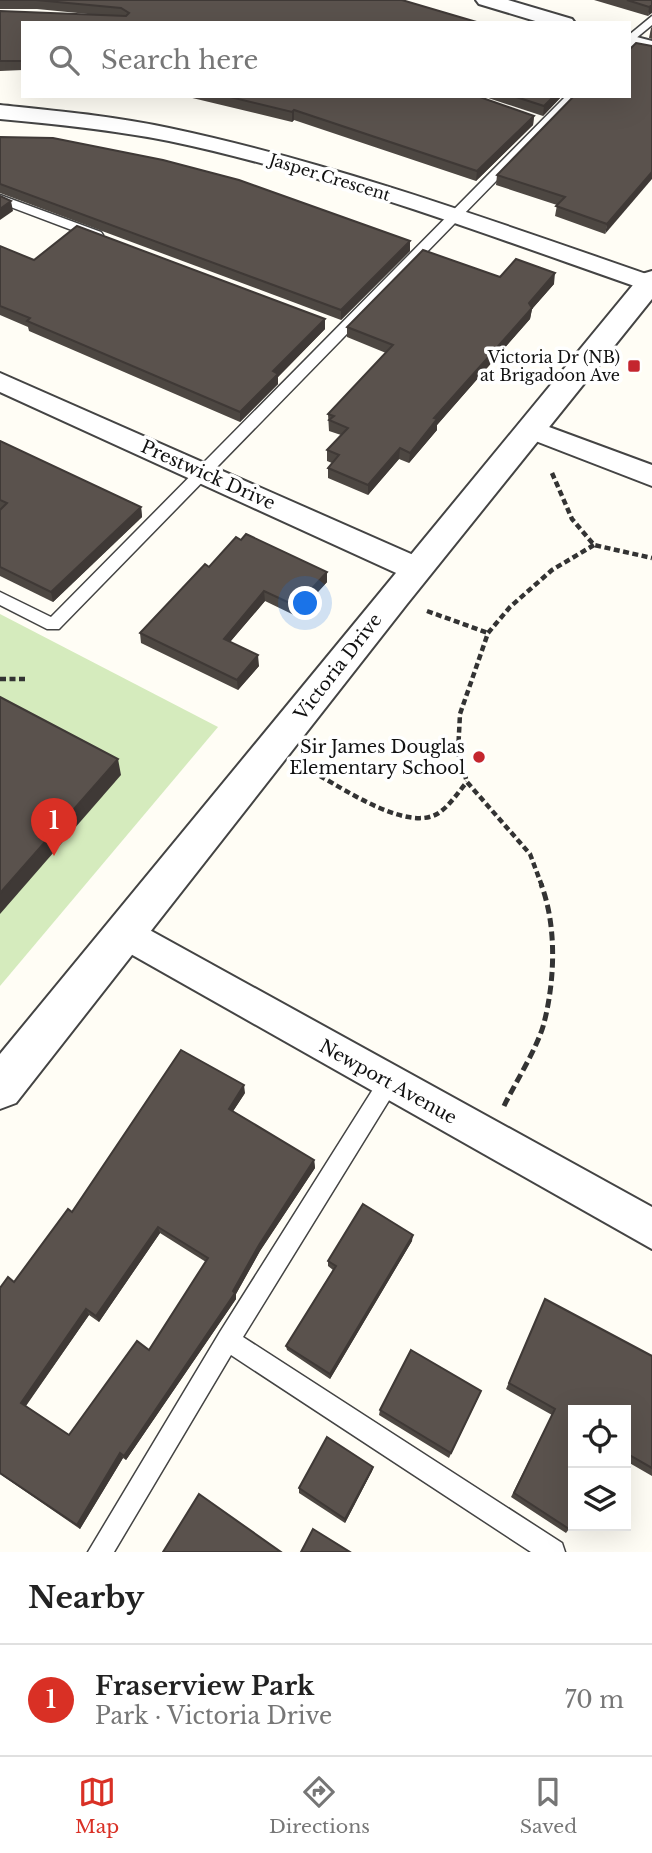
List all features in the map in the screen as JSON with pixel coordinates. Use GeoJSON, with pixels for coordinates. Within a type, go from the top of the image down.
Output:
{"type":"FeatureCollection","features":[{"type":"Feature","properties":{"kind":"street"},"geometry":{"type":"LineString","coordinates":[[486,0],[558,21]]}},
{"type":"Feature","properties":{"kind":"street"},"geometry":{"type":"LineString","coordinates":[[631,42],[652,48]]}},
{"type":"Feature","properties":{"kind":"street","name":"Jasper Crescent"},"geometry":{"type":"LineString","coordinates":[[0,112],[53,115],[147,129],[239,149],[324,173],[651,282]]}},
{"type":"Feature","properties":{"kind":"street","name":"Victoria Drive"},"geometry":{"type":"LineString","coordinates":[[0,1088],[416,569],[651,282]]}},
{"type":"Feature","properties":{"kind":"street","name":"Prestwick Drive"},"geometry":{"type":"LineString","coordinates":[[0,382],[416,569]]}},
{"type":"Feature","properties":{"kind":"street"},"geometry":{"type":"LineString","coordinates":[[530,429],[652,476]]}},
{"type":"Feature","properties":{"kind":"street","name":"Newport Avenue"},"geometry":{"type":"LineString","coordinates":[[126,933],[652,1228]]}},
{"type":"Feature","properties":{"kind":"lane"},"geometry":{"type":"LineString","coordinates":[[631,39],[652,19]]}},
{"type":"Feature","properties":{"kind":"lane"},"geometry":{"type":"LineString","coordinates":[[0,598],[53,625],[202,472],[337,325],[453,217],[540,121],[570,98]]}},
{"type":"Feature","properties":{"kind":"lane"},"geometry":{"type":"LineString","coordinates":[[0,199],[114,242]]}},
{"type":"Feature","properties":{"kind":"lane"},"geometry":{"type":"LineString","coordinates":[[100,1552],[389,1082]]}},
{"type":"Feature","properties":{"kind":"lane"},"geometry":{"type":"LineString","coordinates":[[228,1340],[553,1552]]}},
{"type":"Feature","properties":{"kind":"path"},"geometry":{"type":"LineString","coordinates":[[552,473],[572,519],[594,545],[615,552],[652,558]]}},
{"type":"Feature","properties":{"kind":"path"},"geometry":{"type":"LineString","coordinates":[[487,1137],[513,1091],[544,1025],[553,955],[548,902],[530,854],[467,782],[458,753],[460,715],[488,633],[510,607],[552,570],[594,545]]}},
{"type":"Feature","properties":{"kind":"path"},"geometry":{"type":"LineString","coordinates":[[422,609],[488,633]]}},
{"type":"Feature","properties":{"kind":"path"},"geometry":{"type":"LineString","coordinates":[[0,679],[27,679]]}},
{"type":"Feature","properties":{"kind":"path"},"geometry":{"type":"LineString","coordinates":[[320,776],[393,813],[415,820],[435,816],[467,782]]}},
{"type":"Feature","properties":{"kind":"green space"},"geometry":{"type":"Polygon","coordinates":[[[0,614],[218,727],[0,986],[0,614]]]}},
{"type":"Feature","properties":{"kind":"building"},"geometry":{"type":"Polygon","coordinates":[[[36,0],[402,0],[473,21],[21,21],[21,61],[0,61],[0,11],[126,16],[129,13],[121,8],[36,0]]]}},
{"type":"Feature","properties":{"kind":"building"},"geometry":{"type":"Polygon","coordinates":[[[627,0],[652,0],[652,5],[649,7],[627,0]]]}},
{"type":"Feature","properties":{"kind":"building"},"geometry":{"type":"Polygon","coordinates":[[[636,43],[652,46],[652,172],[607,224],[556,206],[565,197],[497,175],[572,98],[631,98],[631,48],[636,43]]]}},
{"type":"Feature","properties":{"kind":"building"},"geometry":{"type":"Polygon","coordinates":[[[234,98],[483,98],[534,116],[477,171],[294,110],[292,112],[234,98]]]}},
{"type":"Feature","properties":{"kind":"building"},"geometry":{"type":"Polygon","coordinates":[[[519,98],[552,98],[544,106],[519,98]]]}},
{"type":"Feature","properties":{"kind":"building"},"geometry":{"type":"Polygon","coordinates":[[[0,137],[53,138],[163,160],[239,180],[410,241],[341,310],[0,184],[0,137]]]}},
{"type":"Feature","properties":{"kind":"building"},"geometry":{"type":"Polygon","coordinates":[[[0,196],[11,201],[0,209],[0,196]]]}},
{"type":"Feature","properties":{"kind":"building"},"geometry":{"type":"Polygon","coordinates":[[[77,226],[325,319],[273,371],[278,374],[240,412],[27,321],[30,318],[0,306],[0,246],[34,260],[77,226]]]}},
{"type":"Feature","properties":{"kind":"building"},"geometry":{"type":"Polygon","coordinates":[[[423,250],[500,277],[516,259],[555,273],[529,303],[532,308],[434,418],[437,419],[410,453],[400,448],[368,485],[328,468],[339,455],[327,450],[348,428],[329,420],[334,416],[328,414],[393,345],[347,327],[423,250]]]}},
{"type":"Feature","properties":{"kind":"building"},"geometry":{"type":"Polygon","coordinates":[[[0,441],[141,507],[51,592],[0,567],[0,510],[7,503],[0,500],[0,441]]]}},
{"type":"Feature","properties":{"kind":"building"},"geometry":{"type":"Polygon","coordinates":[[[246,534],[327,572],[296,606],[264,591],[224,639],[258,655],[237,680],[140,633],[205,564],[209,567],[236,537],[241,540],[246,534]]]}},
{"type":"Feature","properties":{"kind":"building"},"geometry":{"type":"Polygon","coordinates":[[[0,697],[118,759],[0,893],[0,697]]]}},
{"type":"Feature","properties":{"kind":"building"},"geometry":{"type":"Polygon","coordinates":[[[181,1050],[244,1085],[229,1109],[314,1160],[259,1245],[233,1291],[235,1293],[124,1456],[120,1453],[77,1525],[0,1473],[0,1288],[8,1277],[14,1282],[68,1209],[72,1212],[181,1050]],[[158,1227],[96,1316],[86,1309],[21,1403],[69,1435],[137,1341],[149,1350],[208,1258],[158,1227]]]}},
{"type":"Feature","properties":{"kind":"building"},"geometry":{"type":"Polygon","coordinates":[[[363,1204],[413,1235],[330,1374],[286,1346],[336,1266],[328,1261],[363,1204]]]}},
{"type":"Feature","properties":{"kind":"building"},"geometry":{"type":"Polygon","coordinates":[[[545,1299],[652,1356],[652,1468],[631,1456],[631,1405],[568,1405],[568,1528],[514,1493],[555,1409],[509,1383],[545,1299]]]}},
{"type":"Feature","properties":{"kind":"building"},"geometry":{"type":"Polygon","coordinates":[[[411,1350],[481,1391],[451,1453],[380,1410],[411,1350]]]}},
{"type":"Feature","properties":{"kind":"building"},"geometry":{"type":"Polygon","coordinates":[[[327,1437],[373,1467],[345,1519],[299,1488],[327,1437]]]}},
{"type":"Feature","properties":{"kind":"building"},"geometry":{"type":"Polygon","coordinates":[[[199,1494],[281,1552],[163,1552],[199,1494]]]}},
{"type":"Feature","properties":{"kind":"building"},"geometry":{"type":"Polygon","coordinates":[[[313,1529],[350,1552],[301,1552],[313,1529]]]}},
{"type":"Feature","properties":{"kind":"place","name":"Victoria Dr (NB) at Brigadoon Ave"},"geometry":{"type":"Point","coordinates":[634,366]}},
{"type":"Feature","properties":{"kind":"place","name":"Sir James Douglas Elementary School"},"geometry":{"type":"Point","coordinates":[479,757]}},
{"type":"Feature","properties":{"kind":"place","name":"Fraserview Park"},"geometry":{"type":"Point","coordinates":[54,856]}}]}
